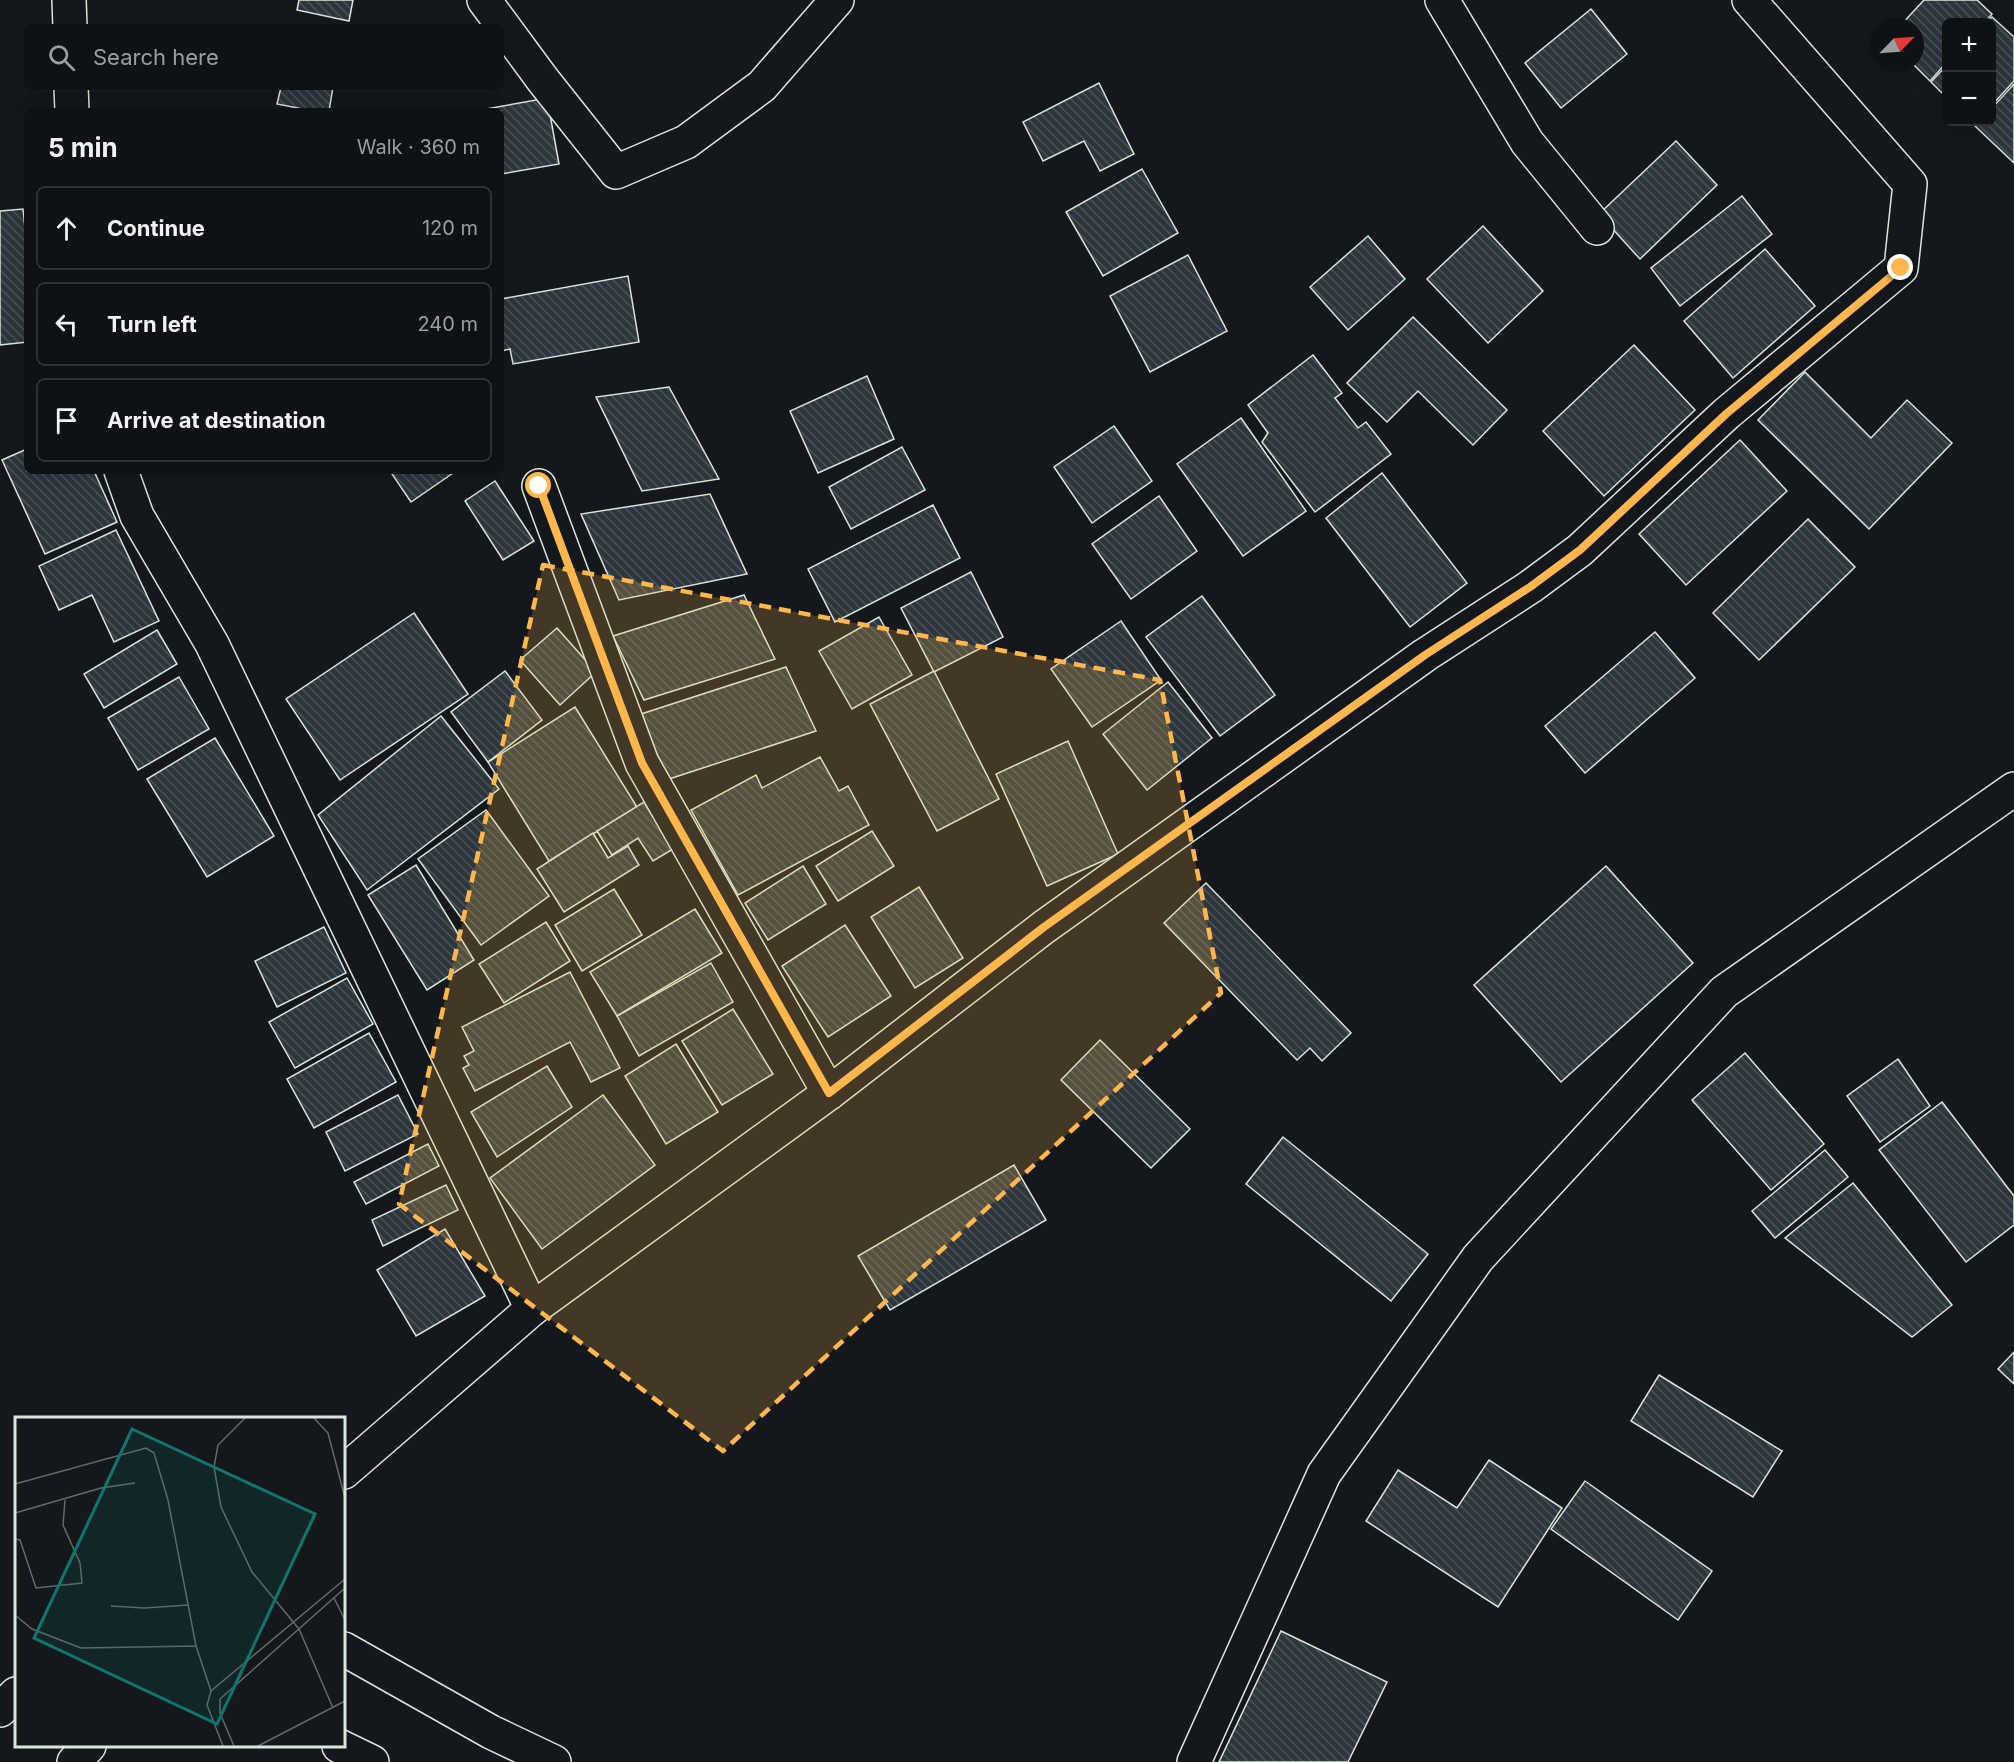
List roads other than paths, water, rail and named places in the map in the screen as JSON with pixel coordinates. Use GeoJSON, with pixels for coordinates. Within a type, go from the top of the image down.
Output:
{"type":"FeatureCollection","features":[{"type":"Feature","properties":{"kind":"street"},"geometry":{"type":"LineString","coordinates":[[69,0],[70,24]]}},
{"type":"Feature","properties":{"kind":"street"},"geometry":{"type":"LineString","coordinates":[[484,0],[501,24]]}},
{"type":"Feature","properties":{"kind":"street"},"geometry":{"type":"LineString","coordinates":[[504,27],[543,81],[616,172],[686,142],[762,86],[837,0]]}},
{"type":"Feature","properties":{"kind":"street"},"geometry":{"type":"LineString","coordinates":[[1442,0],[1527,142],[1597,228]]}},
{"type":"Feature","properties":{"kind":"street"},"geometry":{"type":"LineString","coordinates":[[345,1471],[532,1309],[829,1093],[1044,927],[1425,655],[1530,587],[1580,550],[1726,414],[1901,268],[1910,183],[1749,0]]}},
{"type":"Feature","properties":{"kind":"street"},"geometry":{"type":"LineString","coordinates":[[72,90],[72,108]]}},
{"type":"Feature","properties":{"kind":"street"},"geometry":{"type":"LineString","coordinates":[[122,474],[137,516],[212,644],[532,1309]]}},
{"type":"Feature","properties":{"kind":"street"},"geometry":{"type":"LineString","coordinates":[[539,486],[642,763],[829,1093]]}},
{"type":"Feature","properties":{"kind":"street"},"geometry":{"type":"LineString","coordinates":[[1194,1762],[1324,1474],[1478,1258],[1724,992],[2014,789]]}},
{"type":"Feature","properties":{"kind":"street"},"geometry":{"type":"LineString","coordinates":[[345,1650],[491,1732],[554,1762]]}},
{"type":"Feature","properties":{"kind":"street"},"geometry":{"type":"LineString","coordinates":[[0,1710],[15,1695]]}},
{"type":"Feature","properties":{"kind":"street"},"geometry":{"type":"LineString","coordinates":[[74,1762],[87,1747]]}},
{"type":"Feature","properties":{"kind":"street"},"geometry":{"type":"LineString","coordinates":[[341,1747],[372,1762]]}}]}
